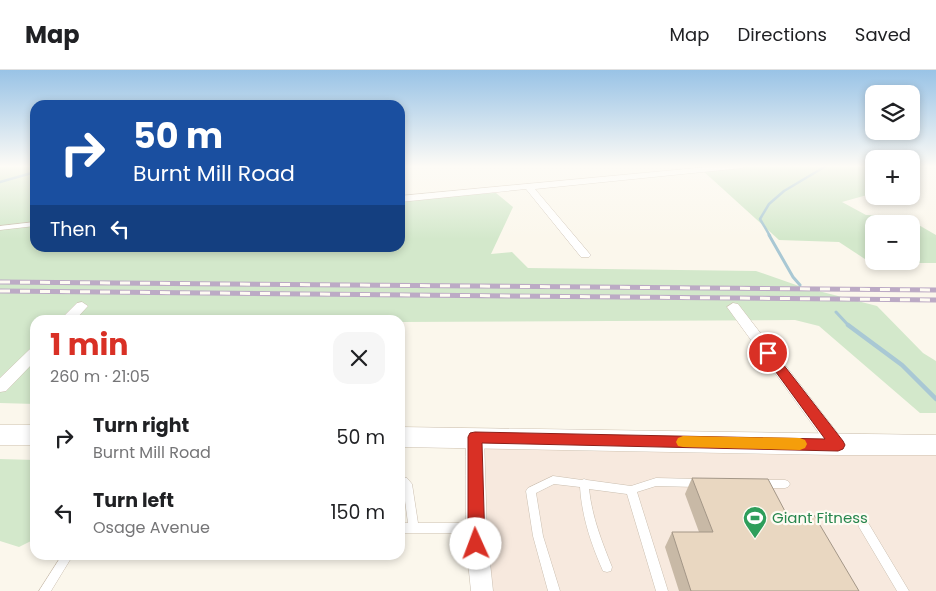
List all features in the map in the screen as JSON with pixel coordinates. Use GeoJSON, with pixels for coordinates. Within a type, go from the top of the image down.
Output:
{"type":"FeatureCollection","features":[{"type":"Feature","properties":{"kind":"main road"},"geometry":{"type":"LineString","coordinates":[[0,435],[30,435]]}},
{"type":"Feature","properties":{"kind":"main road"},"geometry":{"type":"LineString","coordinates":[[405,437],[936,445]]}},
{"type":"Feature","properties":{"kind":"street"},"geometry":{"type":"LineString","coordinates":[[405,199],[493,190]]}},
{"type":"Feature","properties":{"kind":"street"},"geometry":{"type":"LineString","coordinates":[[532,190],[585,255]]}},
{"type":"Feature","properties":{"kind":"street"},"geometry":{"type":"LineString","coordinates":[[72,315],[82,306]]}},
{"type":"Feature","properties":{"kind":"street"},"geometry":{"type":"LineString","coordinates":[[733,307],[838,445]]}},
{"type":"Feature","properties":{"kind":"street"},"geometry":{"type":"LineString","coordinates":[[0,387],[30,357]]}},
{"type":"Feature","properties":{"kind":"street"},"geometry":{"type":"LineString","coordinates":[[475,437],[476,528],[482,591]]}},
{"type":"Feature","properties":{"kind":"lane"},"geometry":{"type":"LineString","coordinates":[[0,228],[30,225]]}},
{"type":"Feature","properties":{"kind":"lane"},"geometry":{"type":"LineString","coordinates":[[554,591],[538,536],[531,491],[552,480],[631,490],[656,482],[706,483]]}},
{"type":"Feature","properties":{"kind":"lane"},"geometry":{"type":"LineString","coordinates":[[405,482],[407,484],[414,528]]}},
{"type":"Feature","properties":{"kind":"lane"},"geometry":{"type":"LineString","coordinates":[[584,483],[584,502],[599,552],[607,567]]}},
{"type":"Feature","properties":{"kind":"lane"},"geometry":{"type":"LineString","coordinates":[[755,484],[785,484]]}},
{"type":"Feature","properties":{"kind":"lane"},"geometry":{"type":"LineString","coordinates":[[631,490],[662,591]]}},
{"type":"Feature","properties":{"kind":"lane"},"geometry":{"type":"LineString","coordinates":[[863,524],[903,591]]}},
{"type":"Feature","properties":{"kind":"lane"},"geometry":{"type":"LineString","coordinates":[[405,528],[476,528]]}},
{"type":"Feature","properties":{"kind":"lane"},"geometry":{"type":"LineString","coordinates":[[45,591],[65,560]]}},
{"type":"Feature","properties":{"kind":"shaded area"},"geometry":{"type":"Polygon","coordinates":[[[475,437],[936,445],[936,591],[482,591],[475,437]]]}},
{"type":"Feature","properties":{"kind":"green space"},"geometry":{"type":"Polygon","coordinates":[[[0,190],[30,190],[30,252],[405,252],[405,196],[496,193],[513,207],[491,254],[512,252],[528,268],[756,271],[799,286],[877,306],[923,353],[936,361],[936,413],[920,413],[819,326],[795,320],[405,322],[405,315],[30,315],[30,404],[0,403],[0,190]]]}},
{"type":"Feature","properties":{"kind":"green space"},"geometry":{"type":"Polygon","coordinates":[[[724,190],[865,190],[865,196],[842,202],[866,215],[865,259],[839,242],[779,240],[724,190]]]}},
{"type":"Feature","properties":{"kind":"green space"},"geometry":{"type":"Polygon","coordinates":[[[920,226],[936,235],[936,263],[920,263],[920,226]]]}},
{"type":"Feature","properties":{"kind":"green space"},"geometry":{"type":"Polygon","coordinates":[[[0,459],[30,460],[30,542],[19,547],[0,541],[0,459]]]}},
{"type":"Feature","properties":{"kind":"building","name":"Giant Fitness"},"geometry":{"type":"Polygon","coordinates":[[[692,478],[768,479],[787,515],[814,515],[859,591],[691,591],[672,532],[713,532],[692,478]]]}},
{"type":"Feature","properties":{"kind":"waterway"},"geometry":{"type":"LineString","coordinates":[[770,236],[760,219],[769,204],[785,190]]}},
{"type":"Feature","properties":{"kind":"waterway"},"geometry":{"type":"LineString","coordinates":[[769,235],[793,277],[800,285]]}},
{"type":"Feature","properties":{"kind":"waterway"},"geometry":{"type":"LineString","coordinates":[[836,312],[848,325]]}},
{"type":"Feature","properties":{"kind":"waterway"},"geometry":{"type":"LineString","coordinates":[[848,325],[902,365],[936,399]]}},
{"type":"Feature","properties":{"kind":"railway"},"geometry":{"type":"LineString","coordinates":[[0,282],[936,290]]}},
{"type":"Feature","properties":{"kind":"railway"},"geometry":{"type":"LineString","coordinates":[[0,291],[936,300]]}},
{"type":"Feature","properties":{"kind":"slow traffic"},"geometry":{"type":"LineString","coordinates":[[683,442],[800,444]]}},
{"type":"Feature","properties":{"kind":"place","name":"Giant Fitness"},"geometry":{"type":"Point","coordinates":[755,539]}},
{"type":"Feature","properties":{"kind":"route"},"geometry":{"type":"LineString","coordinates":[[476,544],[475,437],[838,445],[768,353]]}}]}
